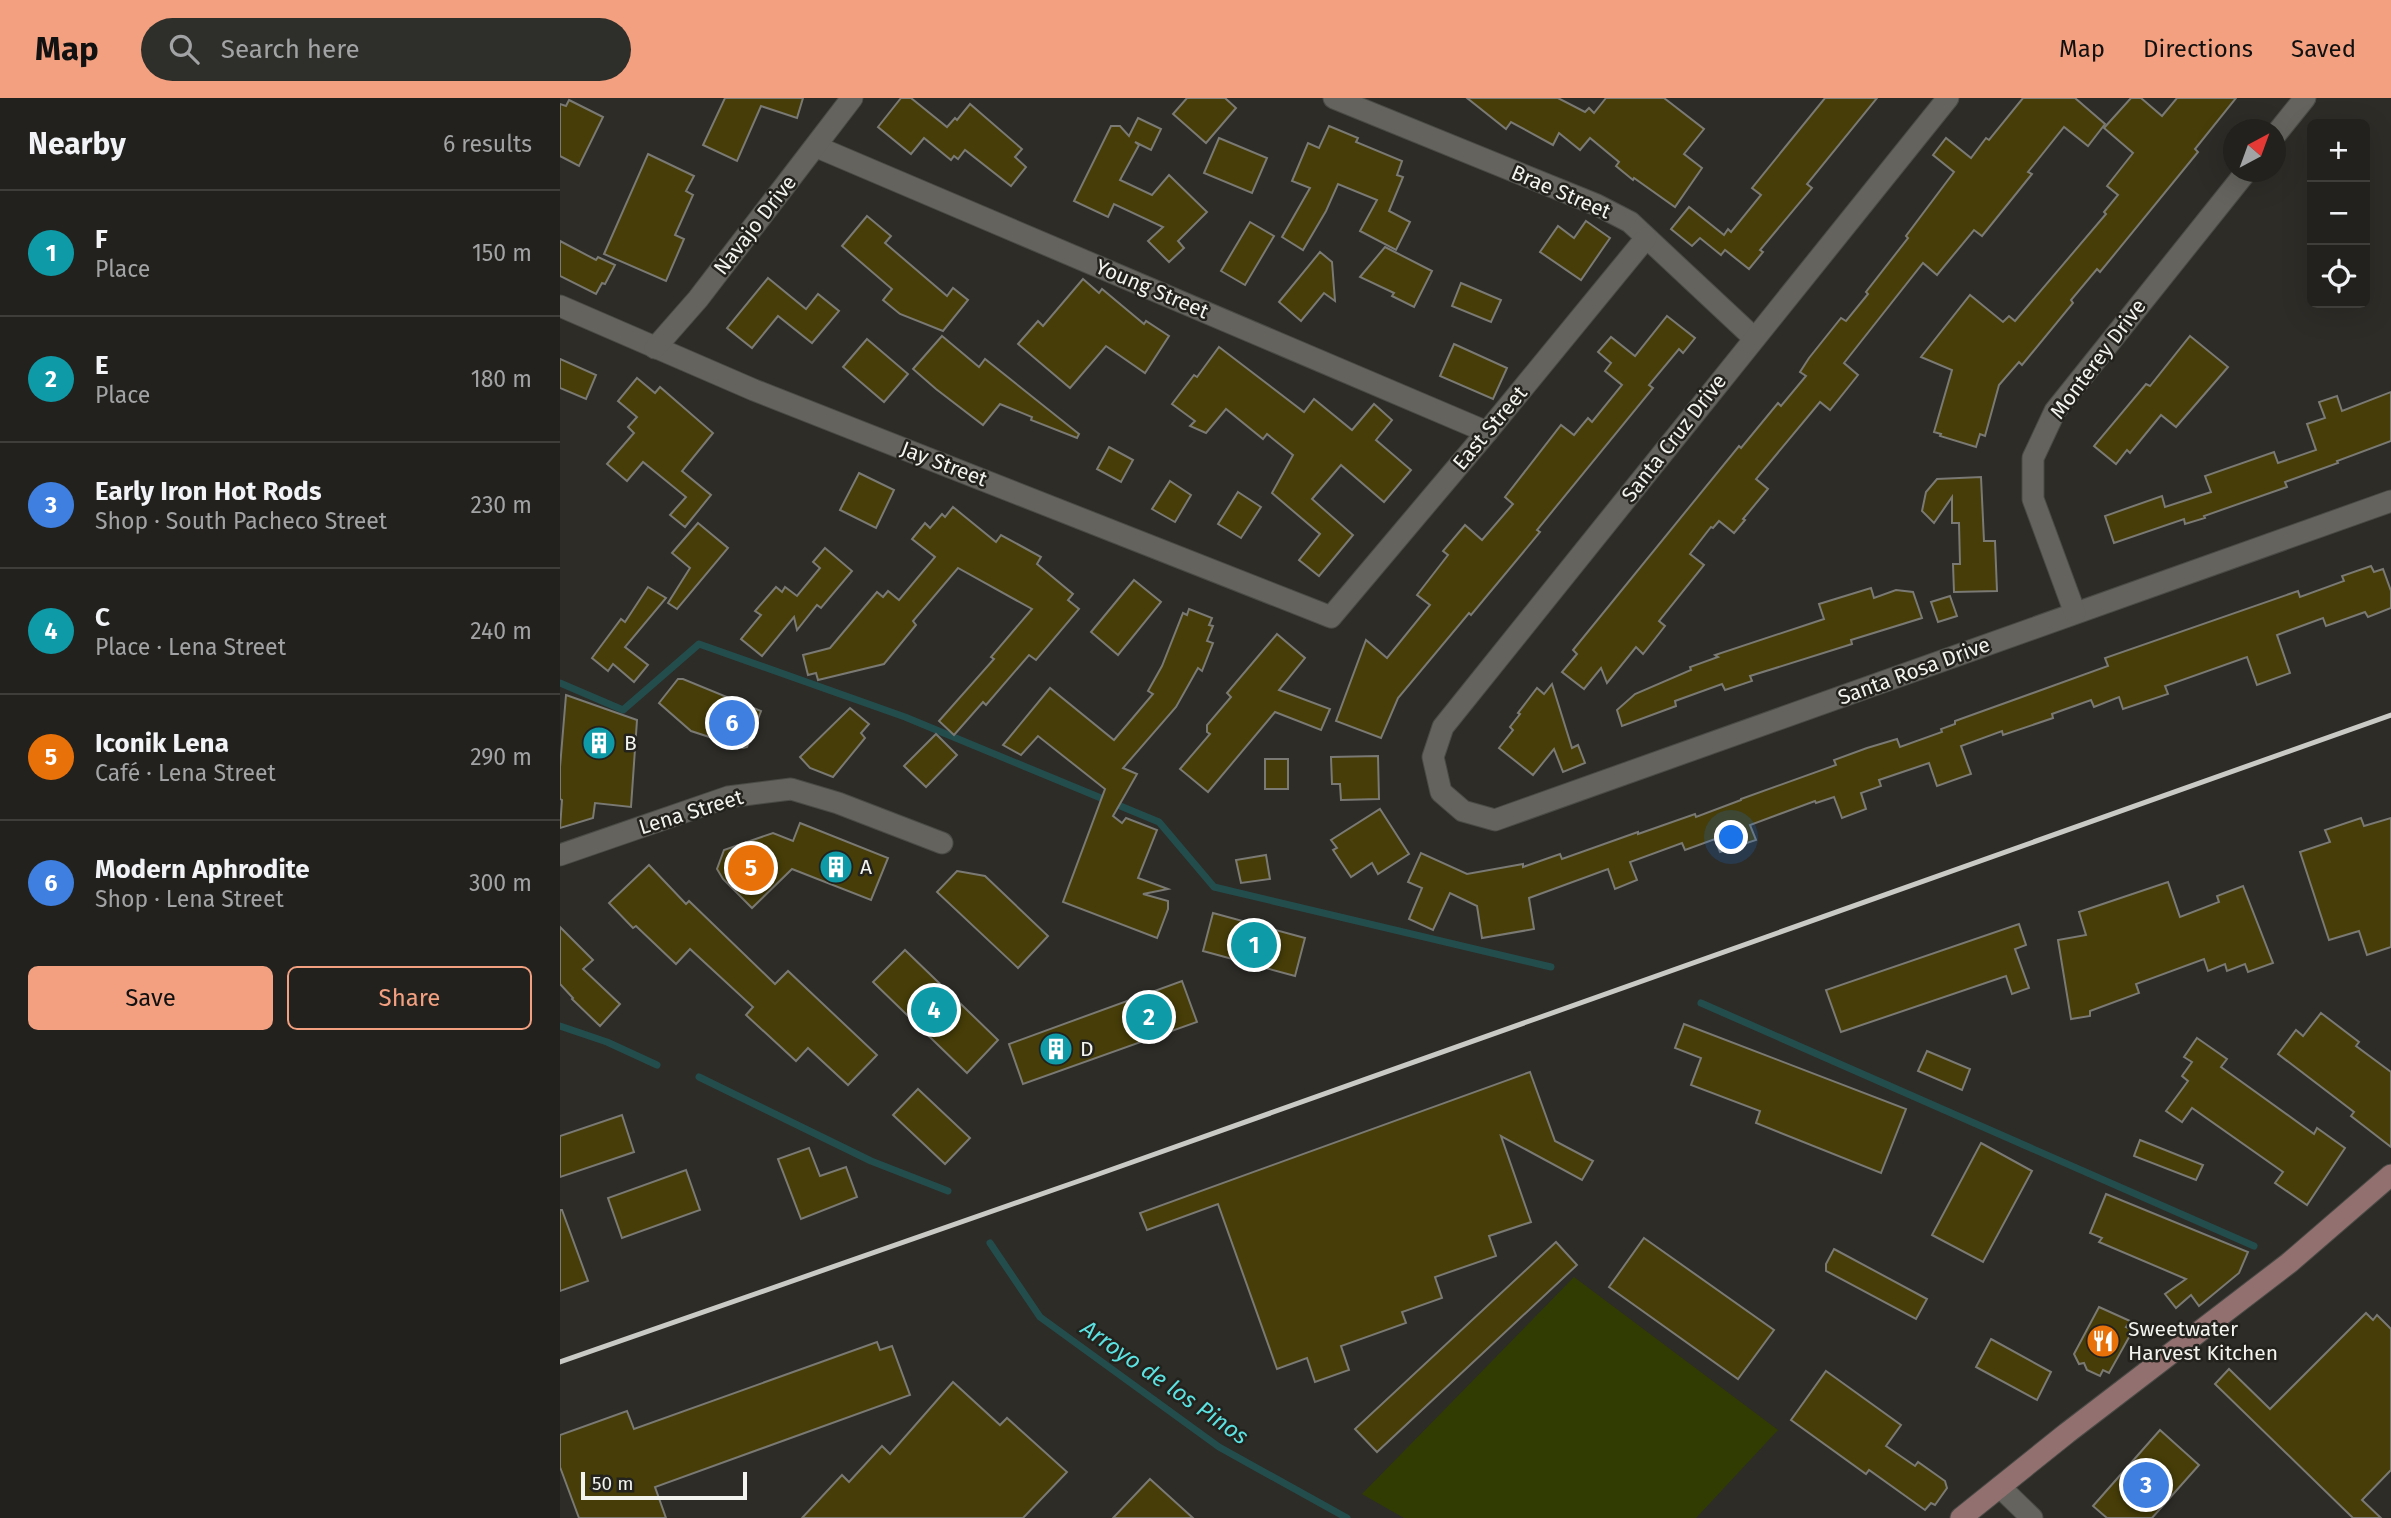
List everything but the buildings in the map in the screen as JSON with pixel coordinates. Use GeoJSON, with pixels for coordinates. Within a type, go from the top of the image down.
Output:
{"type":"FeatureCollection","features":[{"type":"Feature","properties":{"kind":"street","name":"Navajo Drive"},"geometry":{"type":"LineString","coordinates":[[655,348],[698,299],[852,98]]}},
{"type":"Feature","properties":{"kind":"street","name":"Brae Street"},"geometry":{"type":"LineString","coordinates":[[1334,98],[1597,205],[1630,222],[1754,338]]}},
{"type":"Feature","properties":{"kind":"street","name":"Santa Cruz Drive"},"geometry":{"type":"LineString","coordinates":[[1441,792],[1433,757],[1443,727],[1948,98]]}},
{"type":"Feature","properties":{"kind":"street"},"geometry":{"type":"LineString","coordinates":[[2286,122],[2305,98]]}},
{"type":"Feature","properties":{"kind":"street","name":"Young Street"},"geometry":{"type":"LineString","coordinates":[[817,146],[1487,432]]}},
{"type":"Feature","properties":{"kind":"street","name":"Monterey Drive"},"geometry":{"type":"LineString","coordinates":[[2075,612],[2032,499],[2033,458],[2055,411],[2238,182]]}},
{"type":"Feature","properties":{"kind":"street","name":"East Street"},"geometry":{"type":"LineString","coordinates":[[1331,617],[1646,238]]}},
{"type":"Feature","properties":{"kind":"street","name":"Jay Street"},"geometry":{"type":"LineString","coordinates":[[561,309],[754,390],[1331,617]]}},
{"type":"Feature","properties":{"kind":"street","name":"Santa Rosa Drive"},"geometry":{"type":"LineString","coordinates":[[1441,792],[1463,811],[1495,820],[2391,501]]}},
{"type":"Feature","properties":{"kind":"street","name":"Lena Street"},"geometry":{"type":"LineString","coordinates":[[560,856],[728,797],[791,789],[838,803],[943,844]]}},
{"type":"Feature","properties":{"kind":"street"},"geometry":{"type":"LineString","coordinates":[[1961,1518],[2289,1264],[2391,1175]]}},
{"type":"Feature","properties":{"kind":"street"},"geometry":{"type":"LineString","coordinates":[[2000,1487],[2032,1518]]}},
{"type":"Feature","properties":{"kind":"green space"},"geometry":{"type":"Polygon","coordinates":[[[1574,1277],[1778,1430],[1696,1518],[1404,1518],[1362,1494],[1574,1277]]]}},
{"type":"Feature","properties":{"kind":"waterway"},"geometry":{"type":"LineString","coordinates":[[560,683],[623,710],[699,644],[905,717],[1159,822],[1214,887],[1551,967]]}},
{"type":"Feature","properties":{"kind":"waterway"},"geometry":{"type":"LineString","coordinates":[[1701,1003],[2254,1246]]}},
{"type":"Feature","properties":{"kind":"waterway","name":"Arroyo de los Pinos"},"geometry":{"type":"LineString","coordinates":[[560,1026],[607,1042],[657,1065]]}},
{"type":"Feature","properties":{"kind":"waterway","name":"Arroyo de los Pinos"},"geometry":{"type":"LineString","coordinates":[[699,1077],[871,1161],[948,1191]]}},
{"type":"Feature","properties":{"kind":"waterway","name":"Arroyo de los Pinos"},"geometry":{"type":"LineString","coordinates":[[990,1243],[1040,1317],[1219,1447],[1347,1518]]}},
{"type":"Feature","properties":{"kind":"railway"},"geometry":{"type":"LineString","coordinates":[[560,1362],[1096,1175],[2391,715]]}},
{"type":"Feature","properties":{"kind":"place","name":"Modern Aphrodite"},"geometry":{"type":"Point","coordinates":[732,723]}},
{"type":"Feature","properties":{"kind":"place","name":"B"},"geometry":{"type":"Point","coordinates":[599,743]}},
{"type":"Feature","properties":{"kind":"place","name":"A"},"geometry":{"type":"Point","coordinates":[836,867]}},
{"type":"Feature","properties":{"kind":"place","name":"Iconik Lena"},"geometry":{"type":"Point","coordinates":[751,868]}},
{"type":"Feature","properties":{"kind":"place","name":"F"},"geometry":{"type":"Point","coordinates":[1254,945]}},
{"type":"Feature","properties":{"kind":"place","name":"C"},"geometry":{"type":"Point","coordinates":[934,1010]}},
{"type":"Feature","properties":{"kind":"place","name":"E"},"geometry":{"type":"Point","coordinates":[1149,1017]}},
{"type":"Feature","properties":{"kind":"place","name":"D"},"geometry":{"type":"Point","coordinates":[1056,1049]}},
{"type":"Feature","properties":{"kind":"place","name":"Sweetwater Harvest Kitchen"},"geometry":{"type":"Point","coordinates":[2103,1341]}},
{"type":"Feature","properties":{"kind":"place","name":"Early Iron Hot Rods"},"geometry":{"type":"Point","coordinates":[2146,1485]}}]}
